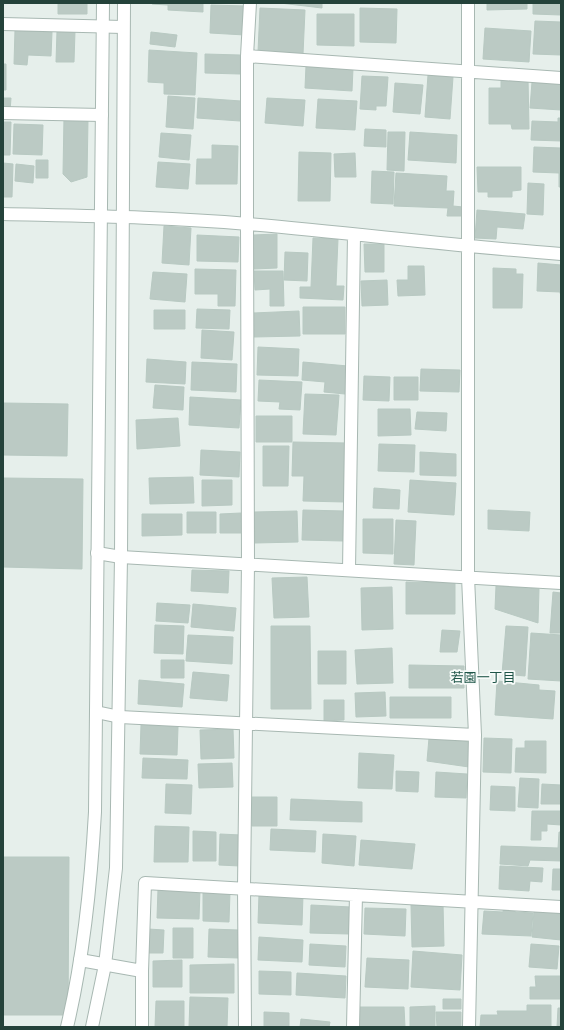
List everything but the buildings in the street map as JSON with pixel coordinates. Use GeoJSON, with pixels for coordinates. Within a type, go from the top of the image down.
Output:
{"type":"FeatureCollection","features":[{"type":"Feature","properties":{"kind":"street"},"geometry":{"type":"LineString","coordinates":[[66,1027],[80,960],[92,878],[95,812],[102,3]]}},
{"type":"Feature","properties":{"kind":"street"},"geometry":{"type":"LineString","coordinates":[[92,1027],[105,965],[116,868],[120,717],[124,3]]}},
{"type":"Feature","properties":{"kind":"street"},"geometry":{"type":"LineString","coordinates":[[245,1027],[244,888],[248,564],[247,224],[248,56],[250,3]]}},
{"type":"Feature","properties":{"kind":"street"},"geometry":{"type":"LineString","coordinates":[[468,3],[468,577],[475,735],[469,1027]]}},
{"type":"Feature","properties":{"kind":"street"},"geometry":{"type":"LineString","coordinates":[[3,24],[123,27]]}},
{"type":"Feature","properties":{"kind":"street"},"geometry":{"type":"LineString","coordinates":[[248,56],[561,78]]}},
{"type":"Feature","properties":{"kind":"street"},"geometry":{"type":"LineString","coordinates":[[3,113],[102,115]]}},
{"type":"Feature","properties":{"kind":"street"},"geometry":{"type":"LineString","coordinates":[[3,214],[122,217],[247,224],[468,247],[561,254]]}},
{"type":"Feature","properties":{"kind":"street"},"geometry":{"type":"LineString","coordinates":[[350,570],[354,235]]}},
{"type":"Feature","properties":{"kind":"street"},"geometry":{"type":"LineString","coordinates":[[97,553],[121,557],[561,582]]}},
{"type":"Feature","properties":{"kind":"street"},"geometry":{"type":"LineString","coordinates":[[96,712],[120,717],[246,725],[475,735]]}},
{"type":"Feature","properties":{"kind":"street"},"geometry":{"type":"LineString","coordinates":[[142,1027],[145,883],[561,907]]}},
{"type":"Feature","properties":{"kind":"street"},"geometry":{"type":"LineString","coordinates":[[353,1027],[356,895]]}},
{"type":"Feature","properties":{"kind":"street"},"geometry":{"type":"LineString","coordinates":[[80,960],[142,971]]}},
{"type":"Feature","properties":{"kind":"district","name":"若園一丁目"},"geometry":{"type":"Point","coordinates":[483,677]}}]}
